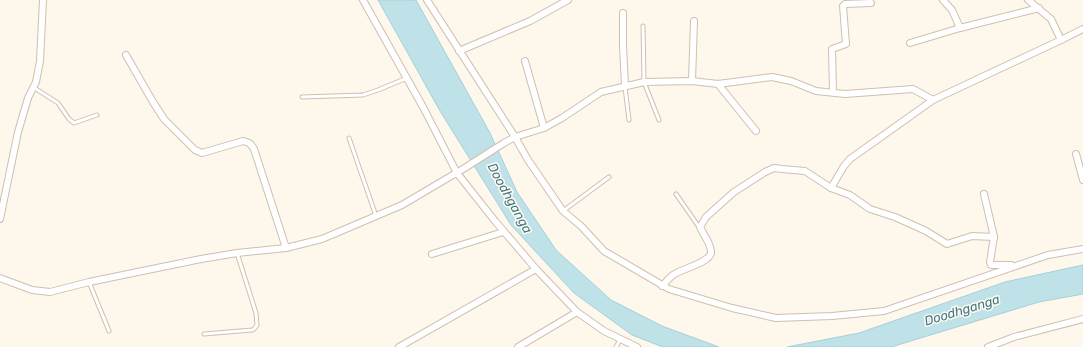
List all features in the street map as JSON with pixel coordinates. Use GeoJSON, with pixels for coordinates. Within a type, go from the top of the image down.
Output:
{"type":"FeatureCollection","features":[{"type":"Feature","properties":{"kind":"street"},"geometry":{"type":"LineString","coordinates":[[0,219],[18,132],[28,98],[36,82],[40,61],[44,0]]}},
{"type":"Feature","properties":{"kind":"street"},"geometry":{"type":"LineString","coordinates":[[363,0],[407,78],[457,173],[503,232],[577,312],[604,331],[637,347]]}},
{"type":"Feature","properties":{"kind":"street"},"geometry":{"type":"LineString","coordinates":[[427,0],[515,137],[528,160],[563,210],[581,226],[604,251],[662,286],[732,308],[776,318],[832,316],[884,310],[1048,255],[1083,249]]}},
{"type":"Feature","properties":{"kind":"street"},"geometry":{"type":"LineString","coordinates":[[459,51],[530,22],[568,0]]}},
{"type":"Feature","properties":{"kind":"street"},"geometry":{"type":"LineString","coordinates":[[943,0],[952,10],[960,28]]}},
{"type":"Feature","properties":{"kind":"street"},"geometry":{"type":"LineString","coordinates":[[1028,0],[1051,19],[1061,40]]}},
{"type":"Feature","properties":{"kind":"street"},"geometry":{"type":"LineString","coordinates":[[833,92],[832,49],[846,44],[843,6],[854,2],[871,3]]}},
{"type":"Feature","properties":{"kind":"street"},"geometry":{"type":"LineString","coordinates":[[910,43],[960,28],[1039,8]]}},
{"type":"Feature","properties":{"kind":"street"},"geometry":{"type":"LineString","coordinates":[[623,13],[625,86]]}},
{"type":"Feature","properties":{"kind":"street"},"geometry":{"type":"LineString","coordinates":[[692,81],[694,21]]}},
{"type":"Feature","properties":{"kind":"street"},"geometry":{"type":"LineString","coordinates":[[831,188],[850,159],[933,100],[1061,40],[1083,28]]}},
{"type":"Feature","properties":{"kind":"street"},"geometry":{"type":"LineString","coordinates":[[126,55],[164,119],[195,150],[198,152],[205,152],[244,141],[251,144],[254,149],[286,248]]}},
{"type":"Feature","properties":{"kind":"street"},"geometry":{"type":"LineString","coordinates":[[524,61],[544,128]]}},
{"type":"Feature","properties":{"kind":"street"},"geometry":{"type":"LineString","coordinates":[[0,278],[32,290],[50,292],[89,282],[237,253],[286,248],[322,239],[402,204],[464,169],[515,137],[544,128],[582,106],[600,92],[644,82],[692,81],[718,84],[772,77],[791,81],[816,91],[845,94],[913,90],[933,100]]}},
{"type":"Feature","properties":{"kind":"street"},"geometry":{"type":"LineString","coordinates":[[718,84],[756,131]]}},
{"type":"Feature","properties":{"kind":"street"},"geometry":{"type":"LineString","coordinates":[[1076,154],[1083,180]]}},
{"type":"Feature","properties":{"kind":"street"},"geometry":{"type":"LineString","coordinates":[[662,286],[674,275],[706,260],[710,256],[710,246],[700,228],[706,217],[734,192],[765,172],[774,168],[805,172],[831,188],[850,196],[870,209],[895,217],[926,231],[947,244],[972,236],[994,237]]}},
{"type":"Feature","properties":{"kind":"street"},"geometry":{"type":"LineString","coordinates":[[984,194],[994,237],[993,249],[989,260],[991,265],[1022,264]]}},
{"type":"Feature","properties":{"kind":"street"},"geometry":{"type":"LineString","coordinates":[[432,254],[503,232]]}},
{"type":"Feature","properties":{"kind":"street"},"geometry":{"type":"LineString","coordinates":[[399,347],[536,269]]}},
{"type":"Feature","properties":{"kind":"street"},"geometry":{"type":"LineString","coordinates":[[518,347],[577,312]]}},
{"type":"Feature","properties":{"kind":"street"},"geometry":{"type":"LineString","coordinates":[[988,347],[1014,337],[1083,319]]}},
{"type":"Feature","properties":{"kind":"lane"},"geometry":{"type":"LineString","coordinates":[[643,26],[644,82],[659,120]]}},
{"type":"Feature","properties":{"kind":"lane"},"geometry":{"type":"LineString","coordinates":[[302,97],[363,95],[407,78]]}},
{"type":"Feature","properties":{"kind":"lane"},"geometry":{"type":"LineString","coordinates":[[625,86],[629,120]]}},
{"type":"Feature","properties":{"kind":"lane"},"geometry":{"type":"LineString","coordinates":[[33,87],[58,103],[69,119],[74,123],[97,115]]}},
{"type":"Feature","properties":{"kind":"lane"},"geometry":{"type":"LineString","coordinates":[[349,138],[376,216]]}},
{"type":"Feature","properties":{"kind":"lane"},"geometry":{"type":"LineString","coordinates":[[563,210],[609,177]]}},
{"type":"Feature","properties":{"kind":"lane"},"geometry":{"type":"LineString","coordinates":[[676,194],[700,228]]}},
{"type":"Feature","properties":{"kind":"lane"},"geometry":{"type":"LineString","coordinates":[[204,334],[252,330],[258,325],[256,312],[237,253]]}},
{"type":"Feature","properties":{"kind":"lane"},"geometry":{"type":"LineString","coordinates":[[89,282],[109,331]]}},
{"type":"Feature","properties":{"kind":"lane"},"geometry":{"type":"LineString","coordinates":[[616,347],[620,340]]}},
{"type":"Feature","properties":{"kind":"water","name":"Doodhganga"},"geometry":{"type":"Polygon","coordinates":[[[378,0],[416,0],[490,133],[517,192],[556,250],[611,300],[662,326],[719,347],[663,347],[632,335],[574,293],[511,225],[440,111],[378,0]]]}},
{"type":"Feature","properties":{"kind":"water","name":"Doodhganga"},"geometry":{"type":"Polygon","coordinates":[[[1083,265],[1083,294],[1039,302],[891,347],[787,347],[859,333],[1005,282],[1083,265]]]}}]}
